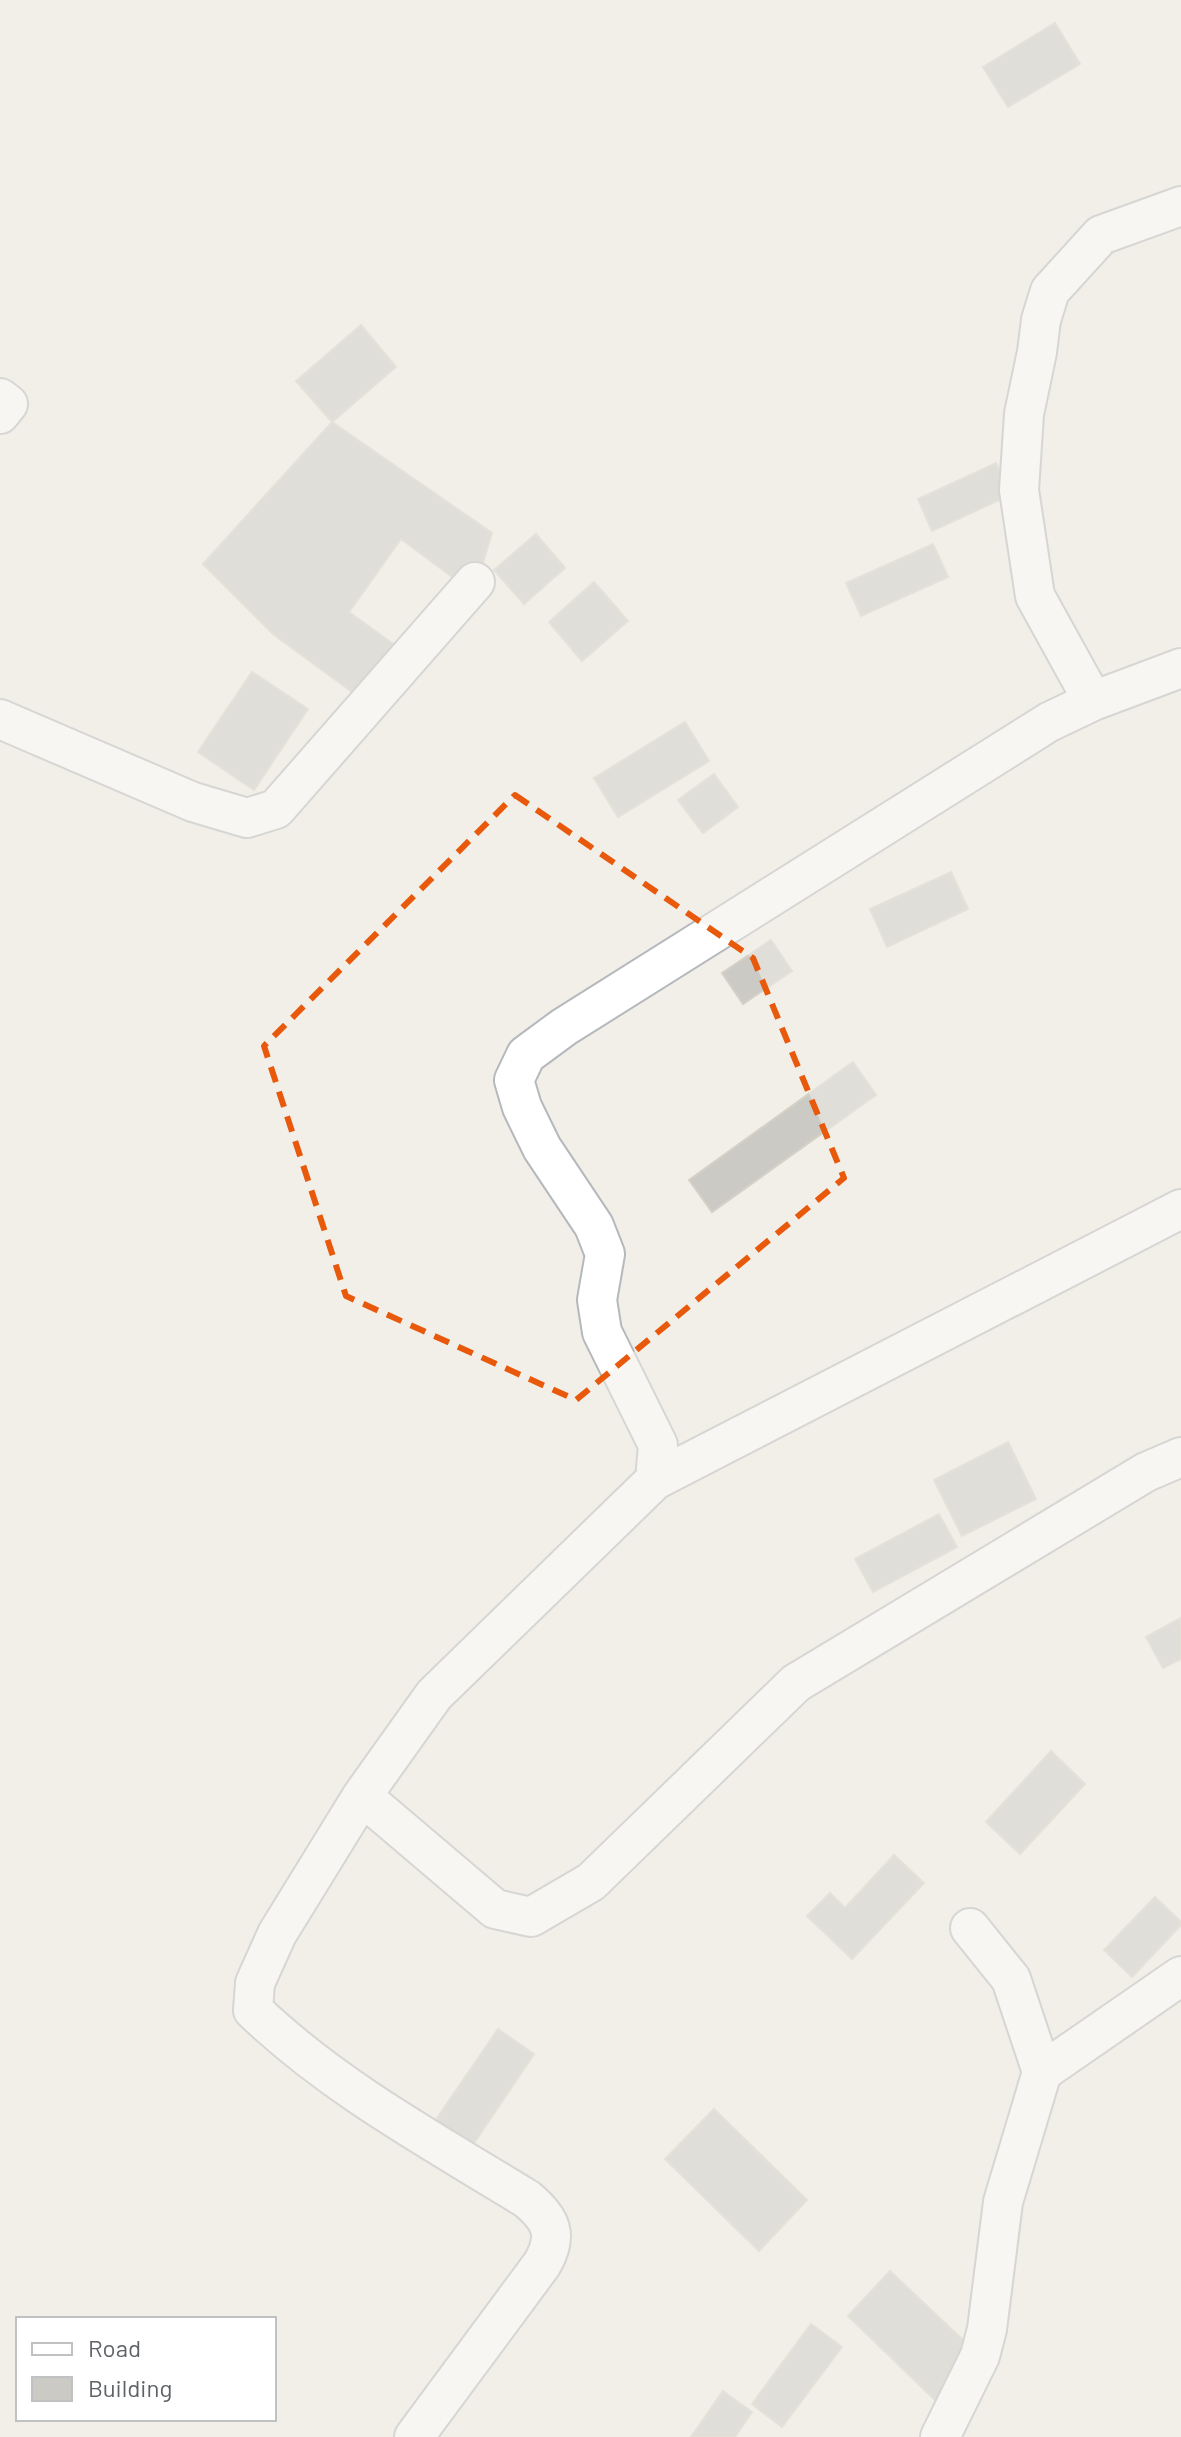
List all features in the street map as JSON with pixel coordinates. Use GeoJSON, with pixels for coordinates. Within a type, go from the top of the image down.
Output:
{"type":"FeatureCollection","features":[{"type":"Feature","properties":{"kind":"street"},"geometry":{"type":"LineString","coordinates":[[1093,701],[1035,596],[1019,490],[1024,414],[1041,320],[1050,291],[1101,235],[1181,206]]}},
{"type":"Feature","properties":{"kind":"street"},"geometry":{"type":"LineString","coordinates":[[0,398],[8,404],[0,414]]}},
{"type":"Feature","properties":{"kind":"street"},"geometry":{"type":"LineString","coordinates":[[0,719],[193,802],[247,818],[276,809],[475,582]]}},
{"type":"Feature","properties":{"kind":"street"},"geometry":{"type":"LineString","coordinates":[[655,1480],[658,1445],[602,1332],[597,1300],[605,1254],[594,1226],[542,1148],[522,1107],[514,1080],[526,1055],[644,975],[1035,730],[1093,701],[1181,668]]}},
{"type":"Feature","properties":{"kind":"street"},"geometry":{"type":"LineString","coordinates":[[414,2437],[542,2264],[550,2250],[552,2232],[542,2212],[527,2199],[367,2101],[253,2010],[255,1983],[277,1934],[362,1796],[434,1695],[655,1480],[1181,1209]]}},
{"type":"Feature","properties":{"kind":"street"},"geometry":{"type":"LineString","coordinates":[[362,1796],[495,1909],[531,1917],[591,1882],[796,1683],[1146,1472],[1181,1457]]}},
{"type":"Feature","properties":{"kind":"street"},"geometry":{"type":"LineString","coordinates":[[940,2437],[980,2356],[987,2329],[1003,2202],[1042,2072],[1011,1979],[970,1928]]}},
{"type":"Feature","properties":{"kind":"street"},"geometry":{"type":"LineString","coordinates":[[1042,2072],[1181,1976]]}},
{"type":"Feature","properties":{"kind":"highlighted area"},"geometry":{"type":"Polygon","coordinates":[[[515,795],[753,958],[844,1178],[576,1400],[346,1296],[264,1046],[515,795]]]}},
{"type":"Feature","properties":{"kind":"building"},"geometry":{"type":"Polygon","coordinates":[[[1055,23],[1080,64],[1008,107],[983,67],[1055,23]]]}},
{"type":"Feature","properties":{"kind":"building"},"geometry":{"type":"Polygon","coordinates":[[[361,325],[396,367],[332,422],[296,381],[361,325]]]}},
{"type":"Feature","properties":{"kind":"building"},"geometry":{"type":"Polygon","coordinates":[[[332,422],[492,533],[474,593],[401,539],[349,612],[396,646],[359,697],[273,634],[203,564],[332,422]]]}},
{"type":"Feature","properties":{"kind":"building"},"geometry":{"type":"Polygon","coordinates":[[[996,463],[1010,495],[932,531],[918,499],[996,463]]]}},
{"type":"Feature","properties":{"kind":"building"},"geometry":{"type":"Polygon","coordinates":[[[536,534],[565,568],[524,604],[494,570],[536,534]]]}},
{"type":"Feature","properties":{"kind":"building"},"geometry":{"type":"Polygon","coordinates":[[[933,544],[948,577],[861,616],[846,583],[933,544]]]}},
{"type":"Feature","properties":{"kind":"building"},"geometry":{"type":"Polygon","coordinates":[[[594,582],[628,621],[582,661],[549,622],[594,582]]]}},
{"type":"Feature","properties":{"kind":"building"},"geometry":{"type":"Polygon","coordinates":[[[252,672],[308,709],[254,790],[198,752],[252,672]]]}},
{"type":"Feature","properties":{"kind":"building"},"geometry":{"type":"Polygon","coordinates":[[[685,722],[709,761],[618,817],[594,778],[685,722]]]}},
{"type":"Feature","properties":{"kind":"building"},"geometry":{"type":"Polygon","coordinates":[[[714,774],[738,807],[703,833],[678,800],[714,774]]]}},
{"type":"Feature","properties":{"kind":"building"},"geometry":{"type":"Polygon","coordinates":[[[951,872],[968,909],[887,947],[870,909],[951,872]]]}},
{"type":"Feature","properties":{"kind":"building"},"geometry":{"type":"Polygon","coordinates":[[[771,940],[792,971],[743,1004],[722,973],[771,940]]]}},
{"type":"Feature","properties":{"kind":"building"},"geometry":{"type":"Polygon","coordinates":[[[853,1062],[876,1095],[712,1212],[689,1180],[853,1062]]]}},
{"type":"Feature","properties":{"kind":"building"},"geometry":{"type":"Polygon","coordinates":[[[1008,1442],[1036,1499],[962,1536],[934,1480],[1008,1442]]]}},
{"type":"Feature","properties":{"kind":"building"},"geometry":{"type":"Polygon","coordinates":[[[939,1514],[957,1547],[873,1592],[855,1559],[939,1514]]]}},
{"type":"Feature","properties":{"kind":"building"},"geometry":{"type":"Polygon","coordinates":[[[1181,1618],[1181,1659],[1163,1668],[1146,1637],[1181,1618]]]}},
{"type":"Feature","properties":{"kind":"building"},"geometry":{"type":"Polygon","coordinates":[[[1051,1751],[1085,1784],[1020,1854],[986,1822],[1051,1751]]]}},
{"type":"Feature","properties":{"kind":"building"},"geometry":{"type":"Polygon","coordinates":[[[894,1855],[924,1883],[852,1959],[807,1916],[830,1893],[845,1908],[894,1855]]]}},
{"type":"Feature","properties":{"kind":"building"},"geometry":{"type":"Polygon","coordinates":[[[1155,1897],[1181,1925],[1132,1977],[1104,1950],[1155,1897]]]}},
{"type":"Feature","properties":{"kind":"building"},"geometry":{"type":"Polygon","coordinates":[[[498,2029],[534,2054],[470,2149],[433,2124],[498,2029]]]}},
{"type":"Feature","properties":{"kind":"building"},"geometry":{"type":"Polygon","coordinates":[[[714,2109],[807,2200],[759,2251],[665,2159],[714,2109]]]}},
{"type":"Feature","properties":{"kind":"building"},"geometry":{"type":"Polygon","coordinates":[[[890,2271],[980,2356],[937,2402],[848,2316],[890,2271]]]}},
{"type":"Feature","properties":{"kind":"building"},"geometry":{"type":"Polygon","coordinates":[[[811,2324],[842,2347],[782,2427],[752,2404],[811,2324]]]}},
{"type":"Feature","properties":{"kind":"building"},"geometry":{"type":"Polygon","coordinates":[[[723,2391],[752,2412],[735,2437],[691,2437],[723,2391]]]}}]}
